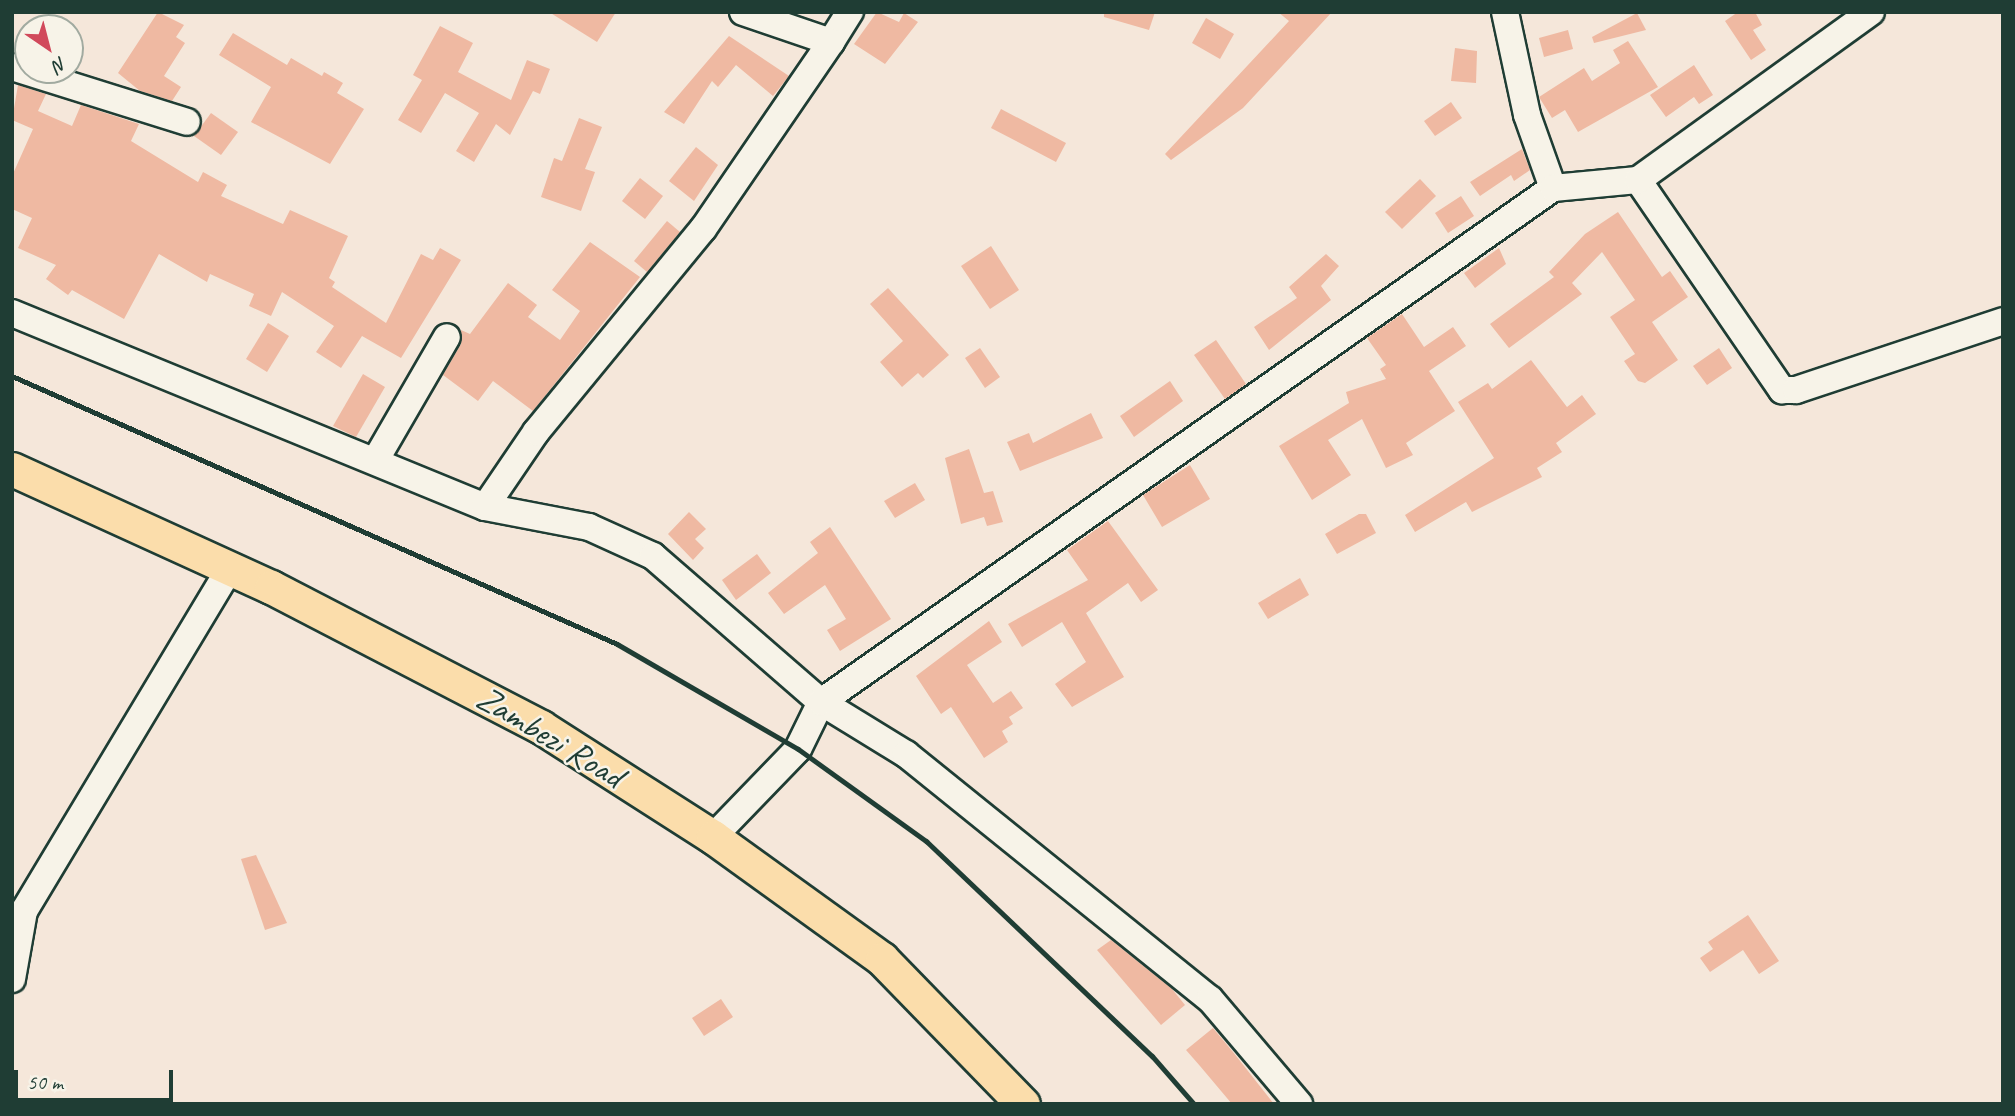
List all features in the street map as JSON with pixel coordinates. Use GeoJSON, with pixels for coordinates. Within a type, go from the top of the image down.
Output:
{"type":"FeatureCollection","features":[{"type":"Feature","properties":{"kind":"main road","name":"Zambezi Road"},"geometry":{"type":"LineString","coordinates":[[12,469],[230,568],[541,727],[713,837],[882,959],[1023,1104]]}},
{"type":"Feature","properties":{"kind":"street"},"geometry":{"type":"LineString","coordinates":[[744,12],[831,43]]}},
{"type":"Feature","properties":{"kind":"street"},"geometry":{"type":"LineString","coordinates":[[485,507],[536,432],[703,229],[850,12]]}},
{"type":"Feature","properties":{"kind":"street"},"geometry":{"type":"LineString","coordinates":[[1504,12],[1527,115],[1553,188]]}},
{"type":"Feature","properties":{"kind":"street"},"geometry":{"type":"LineString","coordinates":[[713,837],[798,749],[821,702],[1553,188],[1638,180],[1871,12]]}},
{"type":"Feature","properties":{"kind":"street"},"geometry":{"type":"LineString","coordinates":[[12,67],[187,122]]}},
{"type":"Feature","properties":{"kind":"street"},"geometry":{"type":"LineString","coordinates":[[1638,180],[1782,390],[1796,390],[2003,321]]}},
{"type":"Feature","properties":{"kind":"street"},"geometry":{"type":"LineString","coordinates":[[12,313],[485,507],[589,527],[653,556],[821,702],[906,754],[1210,999],[1299,1104]]}},
{"type":"Feature","properties":{"kind":"street"},"geometry":{"type":"LineString","coordinates":[[375,461],[447,337]]}},
{"type":"Feature","properties":{"kind":"street"},"geometry":{"type":"LineString","coordinates":[[12,979],[18,914],[230,568]]}},
{"type":"Feature","properties":{"kind":"building"},"geometry":{"type":"Polygon","coordinates":[[[158,12],[184,25],[176,37],[185,43],[164,76],[181,87],[172,101],[140,91],[118,73],[158,12]]]}},
{"type":"Feature","properties":{"kind":"building"},"geometry":{"type":"Polygon","coordinates":[[[549,12],[616,12],[597,42],[549,12]]]}},
{"type":"Feature","properties":{"kind":"building"},"geometry":{"type":"Polygon","coordinates":[[[877,12],[899,22],[904,13],[918,22],[885,64],[854,44],[877,12]]]}},
{"type":"Feature","properties":{"kind":"building"},"geometry":{"type":"Polygon","coordinates":[[[1104,12],[1155,12],[1149,30],[1104,17],[1104,12]]]}},
{"type":"Feature","properties":{"kind":"building"},"geometry":{"type":"Polygon","coordinates":[[[1278,12],[1332,12],[1243,108],[1171,160],[1165,154],[1289,21],[1278,12]]]}},
{"type":"Feature","properties":{"kind":"building"},"geometry":{"type":"Polygon","coordinates":[[[1738,12],[1755,12],[1762,25],[1753,30],[1766,50],[1751,60],[1725,21],[1738,12]]]}},
{"type":"Feature","properties":{"kind":"building"},"geometry":{"type":"Polygon","coordinates":[[[1637,13],[1646,30],[1594,43],[1592,37],[1637,13]]]}},
{"type":"Feature","properties":{"kind":"building"},"geometry":{"type":"Polygon","coordinates":[[[1206,18],[1234,34],[1220,59],[1192,43],[1206,18]]]}},
{"type":"Feature","properties":{"kind":"building"},"geometry":{"type":"Polygon","coordinates":[[[440,26],[473,43],[458,72],[511,100],[527,60],[550,69],[540,94],[533,91],[510,135],[496,124],[474,162],[456,151],[479,113],[445,93],[421,133],[398,120],[422,80],[413,75],[440,26]]]}},
{"type":"Feature","properties":{"kind":"building"},"geometry":{"type":"Polygon","coordinates":[[[1568,30],[1573,49],[1544,57],[1539,38],[1568,30]]]}},
{"type":"Feature","properties":{"kind":"building"},"geometry":{"type":"Polygon","coordinates":[[[233,33],[287,65],[291,58],[322,76],[324,72],[343,83],[337,93],[364,109],[330,164],[251,122],[271,87],[219,55],[233,33]]]}},
{"type":"Feature","properties":{"kind":"building"},"geometry":{"type":"Polygon","coordinates":[[[729,36],[789,76],[773,96],[736,65],[718,87],[712,81],[684,124],[664,112],[729,36]]]}},
{"type":"Feature","properties":{"kind":"building"},"geometry":{"type":"Polygon","coordinates":[[[1628,41],[1658,87],[1578,132],[1565,110],[1552,118],[1539,97],[1584,68],[1592,81],[1620,63],[1613,50],[1628,41]]]}},
{"type":"Feature","properties":{"kind":"building"},"geometry":{"type":"Polygon","coordinates":[[[1455,48],[1477,51],[1476,83],[1451,81],[1455,48]]]}},
{"type":"Feature","properties":{"kind":"building"},"geometry":{"type":"Polygon","coordinates":[[[1694,65],[1713,95],[1699,104],[1694,97],[1666,117],[1650,95],[1694,65]]]}},
{"type":"Feature","properties":{"kind":"building"},"geometry":{"type":"Polygon","coordinates":[[[18,85],[46,94],[38,111],[72,126],[81,105],[139,124],[131,141],[198,182],[203,172],[227,185],[221,196],[283,224],[290,210],[348,236],[329,278],[335,282],[332,287],[386,323],[421,254],[433,260],[440,248],[461,260],[401,358],[362,336],[341,368],[316,352],[334,326],[282,292],[271,316],[249,306],[254,294],[210,274],[207,282],[159,254],[124,319],[72,290],[68,295],[46,279],[56,265],[18,248],[32,218],[12,209],[12,176],[33,129],[12,120],[18,85]]]}},
{"type":"Feature","properties":{"kind":"building"},"geometry":{"type":"Polygon","coordinates":[[[1451,102],[1462,118],[1435,136],[1424,121],[1451,102]]]}},
{"type":"Feature","properties":{"kind":"building"},"geometry":{"type":"Polygon","coordinates":[[[1001,109],[1066,143],[1056,162],[991,128],[1001,109]]]}},
{"type":"Feature","properties":{"kind":"building"},"geometry":{"type":"Polygon","coordinates":[[[211,113],[238,132],[221,155],[194,136],[211,113]]]}},
{"type":"Feature","properties":{"kind":"building"},"geometry":{"type":"Polygon","coordinates":[[[579,118],[602,127],[585,169],[595,172],[581,211],[541,197],[554,158],[562,161],[579,118]]]}},
{"type":"Feature","properties":{"kind":"building"},"geometry":{"type":"Polygon","coordinates":[[[696,147],[718,165],[694,201],[669,181],[696,147]]]}},
{"type":"Feature","properties":{"kind":"building"},"geometry":{"type":"Polygon","coordinates":[[[1522,149],[1530,170],[1514,181],[1511,175],[1480,196],[1470,182],[1522,149]]]}},
{"type":"Feature","properties":{"kind":"building"},"geometry":{"type":"Polygon","coordinates":[[[640,178],[663,196],[645,219],[622,201],[640,178]]]}},
{"type":"Feature","properties":{"kind":"building"},"geometry":{"type":"Polygon","coordinates":[[[1420,179],[1436,196],[1402,229],[1385,212],[1420,179]]]}},
{"type":"Feature","properties":{"kind":"building"},"geometry":{"type":"Polygon","coordinates":[[[1461,196],[1474,216],[1448,233],[1435,213],[1461,196]]]}},
{"type":"Feature","properties":{"kind":"building"},"geometry":{"type":"Polygon","coordinates":[[[1618,212],[1662,277],[1670,271],[1688,297],[1652,322],[1678,360],[1645,383],[1638,381],[1624,361],[1635,354],[1610,317],[1635,300],[1602,252],[1572,283],[1582,294],[1509,348],[1490,324],[1554,277],[1549,272],[1585,234],[1618,212]]]}},
{"type":"Feature","properties":{"kind":"building"},"geometry":{"type":"Polygon","coordinates":[[[667,221],[680,232],[647,272],[634,261],[667,221]]]}},
{"type":"Feature","properties":{"kind":"building"},"geometry":{"type":"Polygon","coordinates":[[[590,242],[640,277],[533,411],[493,381],[478,401],[443,375],[461,344],[461,330],[470,334],[508,283],[537,305],[528,317],[560,340],[580,311],[552,290],[590,242]]]}},
{"type":"Feature","properties":{"kind":"building"},"geometry":{"type":"Polygon","coordinates":[[[991,246],[1019,290],[990,309],[961,266],[991,246]]]}},
{"type":"Feature","properties":{"kind":"building"},"geometry":{"type":"Polygon","coordinates":[[[1499,248],[1506,264],[1475,288],[1464,273],[1499,248]]]}},
{"type":"Feature","properties":{"kind":"building"},"geometry":{"type":"Polygon","coordinates":[[[1326,254],[1339,266],[1321,286],[1331,300],[1269,350],[1254,327],[1297,298],[1289,287],[1326,254]]]}},
{"type":"Feature","properties":{"kind":"building"},"geometry":{"type":"Polygon","coordinates":[[[888,288],[949,355],[923,378],[918,373],[902,387],[880,362],[903,341],[870,304],[888,288]]]}},
{"type":"Feature","properties":{"kind":"building"},"geometry":{"type":"Polygon","coordinates":[[[1402,314],[1424,347],[1453,327],[1466,346],[1429,371],[1455,411],[1406,443],[1413,455],[1386,468],[1362,419],[1328,440],[1351,475],[1312,500],[1279,446],[1349,403],[1346,392],[1386,379],[1380,369],[1386,365],[1367,338],[1402,314]]]}},
{"type":"Feature","properties":{"kind":"building"},"geometry":{"type":"Polygon","coordinates":[[[268,323],[289,336],[267,372],[246,359],[268,323]]]}},
{"type":"Feature","properties":{"kind":"building"},"geometry":{"type":"Polygon","coordinates":[[[1216,340],[1246,384],[1225,399],[1194,355],[1216,340]]]}},
{"type":"Feature","properties":{"kind":"building"},"geometry":{"type":"Polygon","coordinates":[[[980,348],[1000,377],[985,388],[965,358],[980,348]]]}},
{"type":"Feature","properties":{"kind":"building"},"geometry":{"type":"Polygon","coordinates":[[[1719,348],[1732,368],[1707,385],[1693,366],[1719,348]]]}},
{"type":"Feature","properties":{"kind":"building"},"geometry":{"type":"Polygon","coordinates":[[[1531,360],[1567,407],[1582,395],[1596,414],[1556,443],[1562,452],[1537,468],[1542,477],[1472,512],[1466,502],[1415,532],[1405,515],[1494,458],[1458,402],[1488,383],[1492,389],[1531,360]]]}},
{"type":"Feature","properties":{"kind":"building"},"geometry":{"type":"Polygon","coordinates":[[[363,374],[385,387],[356,437],[333,426],[363,374]]]}},
{"type":"Feature","properties":{"kind":"building"},"geometry":{"type":"Polygon","coordinates":[[[1170,381],[1183,401],[1134,437],[1120,416],[1170,381]]]}},
{"type":"Feature","properties":{"kind":"building"},"geometry":{"type":"Polygon","coordinates":[[[1091,413],[1103,438],[1020,471],[1007,442],[1029,433],[1033,443],[1091,413]]]}},
{"type":"Feature","properties":{"kind":"building"},"geometry":{"type":"Polygon","coordinates":[[[969,449],[984,493],[993,491],[1003,522],[987,526],[984,517],[961,524],[945,458],[969,449]]]}},
{"type":"Feature","properties":{"kind":"building"},"geometry":{"type":"Polygon","coordinates":[[[1190,465],[1210,499],[1162,527],[1143,495],[1190,465]]]}},
{"type":"Feature","properties":{"kind":"building"},"geometry":{"type":"Polygon","coordinates":[[[915,483],[925,500],[895,518],[884,501],[915,483]]]}},
{"type":"Feature","properties":{"kind":"building"},"geometry":{"type":"Polygon","coordinates":[[[689,512],[706,529],[695,539],[704,548],[693,560],[668,534],[689,512]]]}},
{"type":"Feature","properties":{"kind":"building"},"geometry":{"type":"Polygon","coordinates":[[[1359,514],[1366,514],[1376,533],[1337,554],[1325,534],[1359,514]]]}},
{"type":"Feature","properties":{"kind":"building"},"geometry":{"type":"Polygon","coordinates":[[[1108,521],[1158,590],[1141,602],[1128,583],[1086,613],[1124,677],[1072,707],[1055,684],[1086,662],[1062,622],[1022,647],[1008,624],[1088,580],[1067,550],[1108,521]]]}},
{"type":"Feature","properties":{"kind":"building"},"geometry":{"type":"Polygon","coordinates":[[[830,527],[891,619],[840,651],[827,630],[846,619],[825,585],[784,614],[768,593],[818,553],[810,542],[830,527]]]}},
{"type":"Feature","properties":{"kind":"building"},"geometry":{"type":"Polygon","coordinates":[[[757,554],[771,573],[736,600],[722,580],[757,554]]]}},
{"type":"Feature","properties":{"kind":"building"},"geometry":{"type":"Polygon","coordinates":[[[1300,578],[1309,595],[1268,619],[1258,603],[1300,578]]]}},
{"type":"Feature","properties":{"kind":"building"},"geometry":{"type":"Polygon","coordinates":[[[989,621],[1002,642],[967,665],[993,703],[1011,691],[1023,708],[1009,717],[1013,724],[1002,731],[1008,742],[984,758],[951,707],[941,714],[916,676],[989,621]]]}},
{"type":"Feature","properties":{"kind":"building"},"geometry":{"type":"Polygon","coordinates":[[[256,855],[287,923],[265,930],[241,859],[256,855]]]}},
{"type":"Feature","properties":{"kind":"building"},"geometry":{"type":"Polygon","coordinates":[[[1748,915],[1779,961],[1759,974],[1743,950],[1710,972],[1700,958],[1713,949],[1708,942],[1748,915]]]}},
{"type":"Feature","properties":{"kind":"building"},"geometry":{"type":"Polygon","coordinates":[[[1111,940],[1172,989],[1185,1005],[1161,1025],[1097,950],[1111,940]]]}},
{"type":"Feature","properties":{"kind":"building"},"geometry":{"type":"Polygon","coordinates":[[[721,999],[733,1017],[704,1036],[692,1018],[721,999]]]}},
{"type":"Feature","properties":{"kind":"building"},"geometry":{"type":"Polygon","coordinates":[[[1213,1028],[1274,1104],[1232,1104],[1186,1050],[1213,1028]]]}},
{"type":"Feature","properties":{"kind":"railway"},"geometry":{"type":"LineString","coordinates":[[12,376],[617,644],[798,749],[926,841],[1152,1056],[1194,1104]]}}]}
